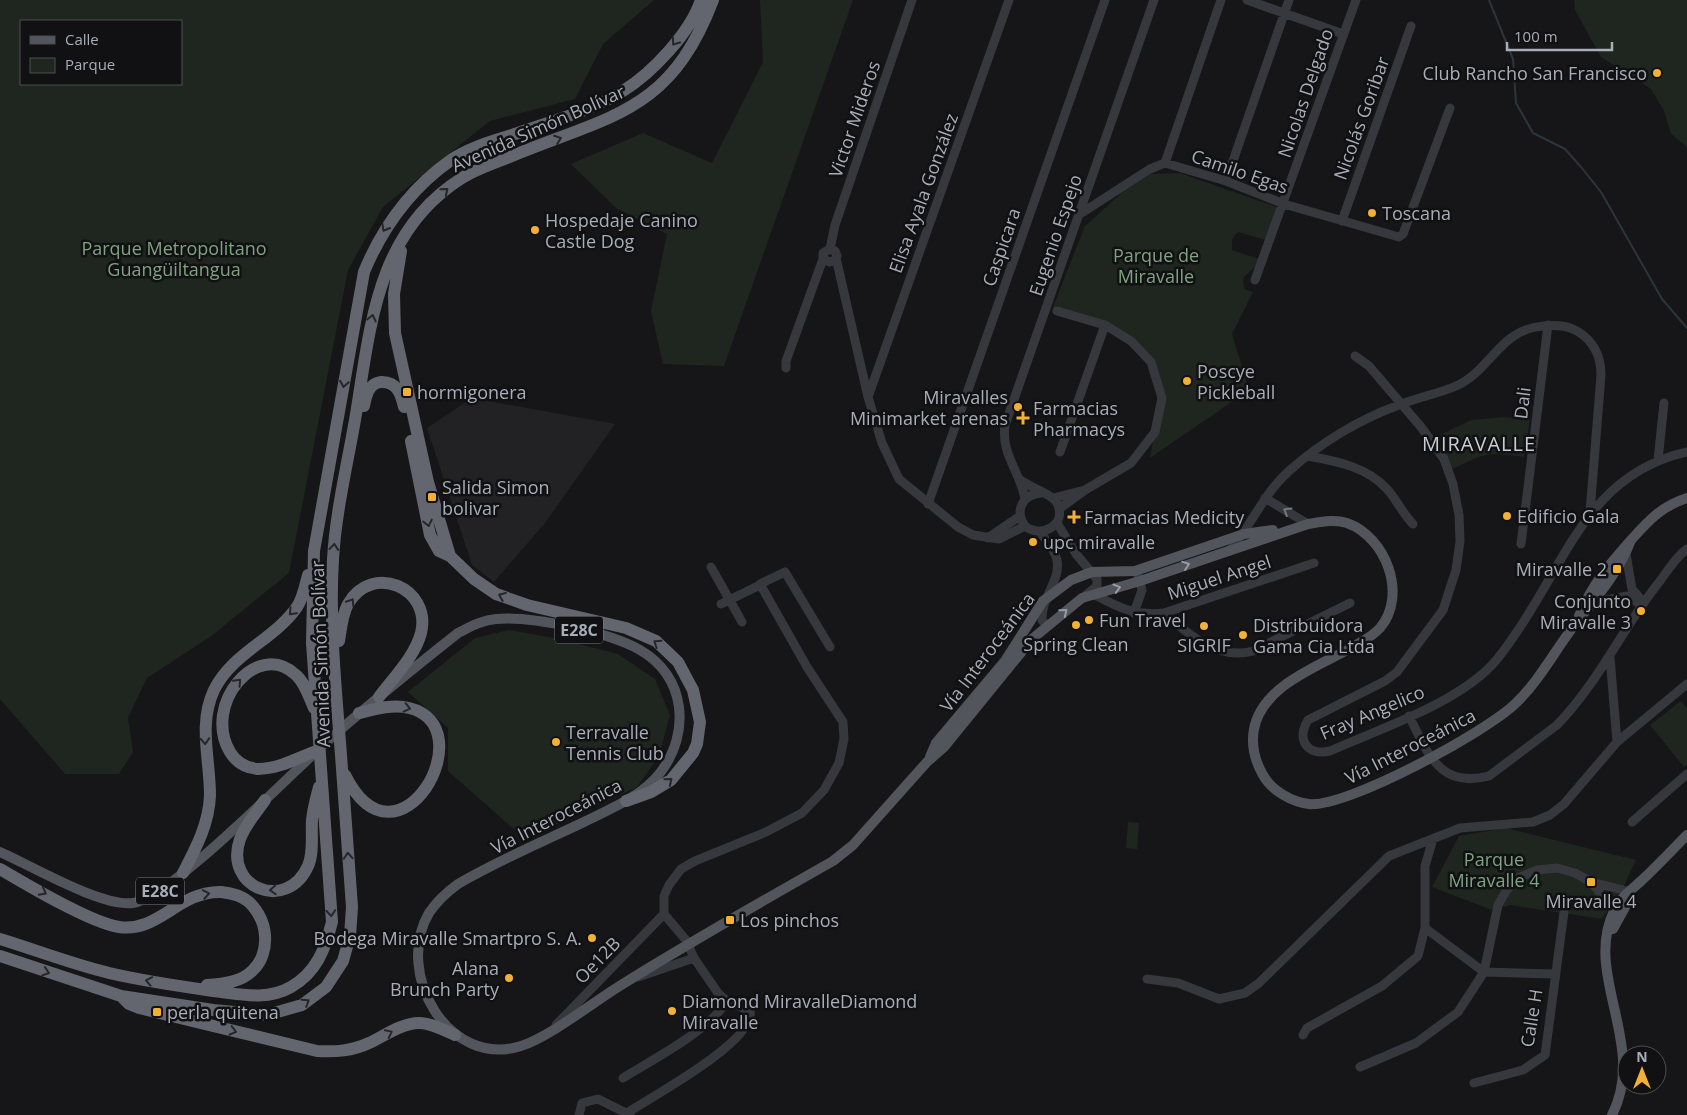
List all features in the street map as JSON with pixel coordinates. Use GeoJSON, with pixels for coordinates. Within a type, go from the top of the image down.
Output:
{"type":"FeatureCollection","features":[{"type":"Feature","properties":{"kind":"highway","name":"Avenida Simón Bolívar"},"geometry":{"type":"LineString","coordinates":[[0,939],[107,972],[173,986],[253,996],[271,994],[290,987],[308,974],[320,958],[332,922],[312,643],[314,551],[364,272],[375,245],[391,218],[416,190],[452,160],[484,144],[575,113],[623,91],[666,54],[700,0]]}},
{"type":"Feature","properties":{"kind":"highway","name":"Avenida Simón Bolívar"},"geometry":{"type":"LineString","coordinates":[[0,956],[121,996],[213,1010],[267,1015],[302,1005],[326,987],[343,961],[350,936],[352,907],[332,596],[336,525],[371,319],[384,274],[406,234],[442,192],[464,176],[599,124],[636,106],[670,76],[692,47],[712,0]]}},
{"type":"Feature","properties":{"kind":"highway"},"geometry":{"type":"LineString","coordinates":[[406,234],[394,294],[395,333],[428,482],[450,556]]}},
{"type":"Feature","properties":{"kind":"highway"},"geometry":{"type":"LineString","coordinates":[[352,439],[369,389],[377,382],[392,384],[401,394],[430,534],[438,552],[450,556],[474,579],[496,594],[644,635],[668,651],[678,662],[686,675],[697,704],[700,722],[697,744],[686,764],[671,780],[651,792],[626,801]]}},
{"type":"Feature","properties":{"kind":"highway"},"geometry":{"type":"LineString","coordinates":[[183,873],[203,832],[208,815],[210,795],[205,733],[209,704],[214,690],[233,664],[297,606],[304,592],[314,551]]}},
{"type":"Feature","properties":{"kind":"highway"},"geometry":{"type":"LineString","coordinates":[[335,666],[345,612],[354,596],[367,585],[376,582],[391,584],[405,590],[412,595],[421,611],[422,630],[414,649],[379,696]]}},
{"type":"Feature","properties":{"kind":"highway"},"geometry":{"type":"LineString","coordinates":[[317,751],[271,768],[248,767],[232,756],[226,746],[222,724],[225,703],[234,684],[249,672],[267,666],[286,668],[296,675],[304,685],[318,717]]}},
{"type":"Feature","properties":{"kind":"highway"},"geometry":{"type":"LineString","coordinates":[[342,769],[360,800],[368,807],[388,812],[398,810],[415,800],[429,783],[438,763],[438,737],[435,727],[420,712],[398,706],[359,714]]}},
{"type":"Feature","properties":{"kind":"highway"},"geometry":{"type":"LineString","coordinates":[[265,800],[244,830],[237,856],[242,874],[247,881],[259,890],[276,892],[295,884],[308,865],[315,801],[322,777]]}},
{"type":"Feature","properties":{"kind":"highway"},"geometry":{"type":"LineString","coordinates":[[0,868],[68,905],[105,923],[119,927],[135,928],[145,925],[190,897],[202,894],[227,892],[246,900],[260,917],[265,936],[263,952],[257,966],[250,974],[228,983],[173,986]]}},
{"type":"Feature","properties":{"kind":"highway"},"geometry":{"type":"LineString","coordinates":[[121,996],[130,1004],[147,1010],[317,1051],[343,1052],[368,1044],[408,1024],[418,1022],[455,1035]]}},
{"type":"Feature","properties":{"kind":"main road","name":"Vía Interoceánica"},"geometry":{"type":"LineString","coordinates":[[1576,624],[1592,590],[1610,561],[1660,510],[1687,498]]}},
{"type":"Feature","properties":{"kind":"main road","name":"Vía Interoceánica"},"geometry":{"type":"LineString","coordinates":[[0,852],[108,902],[134,903],[148,899],[183,873],[379,696],[458,633],[476,624],[495,619],[540,622],[626,644],[640,650],[663,669],[675,689],[680,712],[678,740],[668,762],[648,785],[626,801],[473,876],[447,892],[437,903],[424,926],[419,944],[420,971],[432,1008],[455,1035],[477,1046],[509,1050],[536,1040],[633,978],[833,861],[860,839],[927,762],[944,747],[1032,639],[1082,598],[1140,581],[1308,524],[1334,521],[1345,523],[1368,536],[1385,558],[1390,571],[1393,593],[1387,618],[1375,633],[1287,683],[1264,703],[1256,719],[1252,738],[1254,755],[1263,776],[1277,790],[1293,801],[1312,804],[1344,798],[1411,768],[1487,725],[1514,706],[1532,686],[1576,624],[1596,602],[1626,554],[1631,540]]}},
{"type":"Feature","properties":{"kind":"main road","name":"Vía Interoceánica"},"geometry":{"type":"LineString","coordinates":[[927,762],[936,743],[1005,661],[1043,601],[1071,580],[1092,572],[1136,570],[1244,534],[1289,529]]}},
{"type":"Feature","properties":{"kind":"main road"},"geometry":{"type":"LineString","coordinates":[[1612,1115],[1622,1091],[1624,1074],[1623,1049],[1607,970],[1607,928],[1614,910],[1627,891],[1640,882],[1687,835]]}},
{"type":"Feature","properties":{"kind":"main road"},"geometry":{"type":"LineString","coordinates":[[1607,942],[1622,911],[1640,882]]}},
{"type":"Feature","properties":{"kind":"street","name":"Victor Mideros"},"geometry":{"type":"LineString","coordinates":[[786,368],[786,361],[824,253],[830,249],[835,225],[912,0]]}},
{"type":"Feature","properties":{"kind":"street","name":"Elisa Ayala González"},"geometry":{"type":"LineString","coordinates":[[868,397],[877,367],[1009,0]]}},
{"type":"Feature","properties":{"kind":"street","name":"Caspicara"},"geometry":{"type":"LineString","coordinates":[[928,504],[1105,0]]}},
{"type":"Feature","properties":{"kind":"street","name":"Eugenio Espejo"},"geometry":{"type":"LineString","coordinates":[[1024,499],[1020,480],[1005,451],[1005,425],[1154,0]]}},
{"type":"Feature","properties":{"kind":"street"},"geometry":{"type":"LineString","coordinates":[[1165,163],[1221,0]]}},
{"type":"Feature","properties":{"kind":"street"},"geometry":{"type":"LineString","coordinates":[[1247,0],[1343,34]]}},
{"type":"Feature","properties":{"kind":"street"},"geometry":{"type":"LineString","coordinates":[[1226,181],[1289,0]]}},
{"type":"Feature","properties":{"kind":"street","name":"Nicolas Delgado"},"geometry":{"type":"LineString","coordinates":[[1255,280],[1356,0]]}},
{"type":"Feature","properties":{"kind":"street","name":"Nicolás Goribar"},"geometry":{"type":"LineString","coordinates":[[1342,221],[1411,26]]}},
{"type":"Feature","properties":{"kind":"street","name":"Camilo Egas"},"geometry":{"type":"LineString","coordinates":[[1080,214],[1150,169],[1165,163],[1226,181],[1284,204],[1399,237],[1403,234],[1450,108]]}},
{"type":"Feature","properties":{"kind":"street"},"geometry":{"type":"LineString","coordinates":[[830,249],[835,251],[860,369],[882,444],[900,479],[928,504],[958,527],[973,535],[999,539],[1025,526]]}},
{"type":"Feature","properties":{"kind":"street"},"geometry":{"type":"LineString","coordinates":[[823,259],[830,262],[836,258]]}},
{"type":"Feature","properties":{"kind":"street"},"geometry":{"type":"LineString","coordinates":[[1040,532],[1052,527],[1056,522],[1059,510],[1085,490],[1131,463],[1155,432],[1162,398],[1151,362],[1131,340],[1105,325],[1057,311]]}},
{"type":"Feature","properties":{"kind":"street"},"geometry":{"type":"LineString","coordinates":[[1060,452],[1105,325]]}},
{"type":"Feature","properties":{"kind":"street"},"geometry":{"type":"LineString","coordinates":[[1231,549],[1244,534],[1266,498],[1282,477],[1308,456],[1352,426],[1401,404],[1437,393],[1468,380],[1514,334],[1530,328],[1548,325],[1567,327],[1583,335],[1596,350],[1601,365],[1590,512]]}},
{"type":"Feature","properties":{"kind":"street","name":"Dali"},"geometry":{"type":"LineString","coordinates":[[1521,544],[1548,325]]}},
{"type":"Feature","properties":{"kind":"street","name":"Fray Angelico"},"geometry":{"type":"LineString","coordinates":[[1355,356],[1369,366],[1434,444],[1444,459],[1453,484],[1459,515],[1460,541],[1456,570],[1442,610],[1397,672],[1385,681],[1308,720],[1303,729],[1303,738],[1305,744],[1313,751],[1320,753],[1409,716],[1465,688],[1498,658],[1548,584],[1590,512],[1618,484],[1658,460],[1687,452]]}},
{"type":"Feature","properties":{"kind":"street"},"geometry":{"type":"LineString","coordinates":[[860,369],[868,372],[877,367]]}},
{"type":"Feature","properties":{"kind":"street"},"geometry":{"type":"LineString","coordinates":[[1658,460],[1664,403]]}},
{"type":"Feature","properties":{"kind":"street"},"geometry":{"type":"LineString","coordinates":[[1308,456],[1336,461],[1369,475],[1388,491],[1404,516],[1413,524]]}},
{"type":"Feature","properties":{"kind":"street"},"geometry":{"type":"LineString","coordinates":[[1020,480],[1053,498],[1085,490]]}},
{"type":"Feature","properties":{"kind":"street"},"geometry":{"type":"LineString","coordinates":[[1042,493],[1035,493],[1024,499],[1021,504],[1020,516],[1025,526],[1040,532],[1057,560],[1056,575],[1043,601],[1042,620],[1047,626]]}},
{"type":"Feature","properties":{"kind":"street"},"geometry":{"type":"LineString","coordinates":[[1053,498],[1059,510]]}},
{"type":"Feature","properties":{"kind":"street"},"geometry":{"type":"LineString","coordinates":[[1266,498],[1308,524]]}},
{"type":"Feature","properties":{"kind":"street"},"geometry":{"type":"LineString","coordinates":[[988,538],[1020,516]]}},
{"type":"Feature","properties":{"kind":"street"},"geometry":{"type":"LineString","coordinates":[[1056,522],[1076,554],[1097,579],[1097,586],[1082,598]]}},
{"type":"Feature","properties":{"kind":"street"},"geometry":{"type":"LineString","coordinates":[[1409,716],[1425,748],[1438,767],[1458,778],[1477,779],[1489,776],[1557,725],[1610,656],[1642,604],[1687,549]]}},
{"type":"Feature","properties":{"kind":"street"},"geometry":{"type":"LineString","coordinates":[[1626,554],[1632,589],[1642,604]]}},
{"type":"Feature","properties":{"kind":"street","name":"Miguel Angel"},"geometry":{"type":"LineString","coordinates":[[1095,595],[1134,613],[1149,615],[1164,613],[1314,563]]}},
{"type":"Feature","properties":{"kind":"street"},"geometry":{"type":"LineString","coordinates":[[712,567],[742,622]]}},
{"type":"Feature","properties":{"kind":"street"},"geometry":{"type":"LineString","coordinates":[[1136,570],[1140,581]]}},
{"type":"Feature","properties":{"kind":"street"},"geometry":{"type":"LineString","coordinates":[[721,604],[785,572],[830,647]]}},
{"type":"Feature","properties":{"kind":"street","name":"Miguel Angel"},"geometry":{"type":"LineString","coordinates":[[1134,613],[1142,590],[1140,581]]}},
{"type":"Feature","properties":{"kind":"street"},"geometry":{"type":"LineString","coordinates":[[579,1115],[582,1103],[598,1099],[628,1114],[712,1060],[745,1030],[750,1021],[750,1011],[727,1001],[718,993],[694,958],[690,945],[664,914],[664,896],[669,885],[681,869],[695,861],[766,832],[802,813],[824,790],[839,763],[844,738],[843,722],[807,667],[760,585]]}},
{"type":"Feature","properties":{"kind":"street"},"geometry":{"type":"LineString","coordinates":[[1596,602],[1627,596],[1642,604]]}},
{"type":"Feature","properties":{"kind":"street"},"geometry":{"type":"LineString","coordinates":[[1164,613],[1197,640],[1226,652],[1242,654],[1253,651],[1350,602]]}},
{"type":"Feature","properties":{"kind":"street"},"geometry":{"type":"LineString","coordinates":[[1610,656],[1617,742]]}},
{"type":"Feature","properties":{"kind":"street"},"geometry":{"type":"LineString","coordinates":[[1148,979],[1178,984],[1219,999],[1245,993],[1259,983],[1390,856],[1460,828],[1533,822],[1550,815],[1564,804],[1617,742],[1687,684]]}},
{"type":"Feature","properties":{"kind":"street"},"geometry":{"type":"LineString","coordinates":[[1632,822],[1687,774]]}},
{"type":"Feature","properties":{"kind":"street"},"geometry":{"type":"LineString","coordinates":[[1304,1035],[1307,1028],[1382,986],[1418,956],[1425,928],[1425,866],[1433,839]]}},
{"type":"Feature","properties":{"kind":"street"},"geometry":{"type":"LineString","coordinates":[[1360,1067],[1416,1043],[1458,1012],[1484,972],[1498,905],[1506,891],[1518,878],[1537,870],[1556,868],[1575,873],[1591,882],[1627,891]]}},
{"type":"Feature","properties":{"kind":"street"},"geometry":{"type":"LineString","coordinates":[[1591,882],[1614,910]]}},
{"type":"Feature","properties":{"kind":"street","name":"Calle H"},"geometry":{"type":"LineString","coordinates":[[1474,1083],[1524,1070],[1545,1055],[1554,974],[1564,912]]}},
{"type":"Feature","properties":{"kind":"street","name":"Oe12B"},"geometry":{"type":"LineString","coordinates":[[553,1029],[664,914]]}},
{"type":"Feature","properties":{"kind":"street"},"geometry":{"type":"LineString","coordinates":[[1425,928],[1484,972],[1554,974]]}},
{"type":"Feature","properties":{"kind":"street"},"geometry":{"type":"LineString","coordinates":[[633,978],[656,973],[694,958]]}},
{"type":"Feature","properties":{"kind":"street"},"geometry":{"type":"LineString","coordinates":[[623,1078],[709,1021],[727,1001]]}},
{"type":"Feature","properties":{"kind":"shaded area"},"geometry":{"type":"Polygon","coordinates":[[[472,398],[615,424],[545,523],[494,582],[472,565],[427,428],[472,398]]]}},
{"type":"Feature","properties":{"kind":"green space","name":"Parque Metropolitano Guangüiltangua"},"geometry":{"type":"Polygon","coordinates":[[[0,0],[654,0],[603,44],[575,99],[490,121],[383,207],[348,270],[289,573],[210,637],[147,678],[128,718],[133,752],[119,774],[65,774],[0,699],[0,0]]]}},
{"type":"Feature","properties":{"kind":"green space"},"geometry":{"type":"Polygon","coordinates":[[[760,0],[853,0],[724,366],[663,364],[651,311],[667,234],[616,208],[571,164],[643,133],[712,163],[763,62],[760,0]]]}},
{"type":"Feature","properties":{"kind":"green space","name":"Club Rancho San Francisco"},"geometry":{"type":"Polygon","coordinates":[[[1574,0],[1687,0],[1687,150],[1685,145],[1671,134],[1664,111],[1651,89],[1601,57],[1575,10],[1574,0]]]}},
{"type":"Feature","properties":{"kind":"green space","name":"Parque de Miravalle"},"geometry":{"type":"Polygon","coordinates":[[[1180,173],[1279,208],[1269,241],[1238,232],[1232,239],[1232,250],[1262,260],[1243,278],[1244,289],[1253,292],[1232,334],[1249,390],[1150,458],[1161,400],[1152,365],[1105,324],[1053,307],[1085,226],[1124,191],[1151,174],[1180,173]]]}},
{"type":"Feature","properties":{"kind":"green space"},"geometry":{"type":"Polygon","coordinates":[[[1503,417],[1530,419],[1524,457],[1487,455],[1453,469],[1436,437],[1471,420],[1503,417]]]}},
{"type":"Feature","properties":{"kind":"green space","name":"Terravalle Tennis Club"},"geometry":{"type":"Polygon","coordinates":[[[509,630],[559,639],[618,654],[655,679],[670,715],[659,756],[637,787],[525,839],[448,771],[448,728],[408,692],[475,638],[509,630]]]}},
{"type":"Feature","properties":{"kind":"green space"},"geometry":{"type":"Polygon","coordinates":[[[1681,701],[1687,709],[1687,765],[1684,767],[1650,725],[1681,701]]]}},
{"type":"Feature","properties":{"kind":"green space"},"geometry":{"type":"Polygon","coordinates":[[[1128,822],[1139,823],[1137,849],[1126,848],[1128,822]]]}},
{"type":"Feature","properties":{"kind":"green space","name":"Parque Miravalle 4"},"geometry":{"type":"Polygon","coordinates":[[[1506,828],[1636,860],[1624,886],[1602,919],[1510,905],[1492,910],[1432,887],[1459,836],[1506,828]]]}},
{"type":"Feature","properties":{"kind":"waterway"},"geometry":{"type":"LineString","coordinates":[[1489,0],[1513,59],[1516,103],[1533,133],[1565,149],[1601,192],[1662,299],[1687,328]]}},
{"type":"Feature","properties":{"kind":"place","name":"Club Rancho San Francisco"},"geometry":{"type":"Point","coordinates":[1657,73]}},
{"type":"Feature","properties":{"kind":"place","name":"Toscana"},"geometry":{"type":"Point","coordinates":[1372,213]}},
{"type":"Feature","properties":{"kind":"place","name":"Hospedaje Canino Castle Dog"},"geometry":{"type":"Point","coordinates":[535,230]}},
{"type":"Feature","properties":{"kind":"place","name":"Poscye Pickleball"},"geometry":{"type":"Point","coordinates":[1187,381]}},
{"type":"Feature","properties":{"kind":"place","name":"hormigonera"},"geometry":{"type":"Point","coordinates":[407,392]}},
{"type":"Feature","properties":{"kind":"place","name":"Miravalles Minimarket arenas"},"geometry":{"type":"Point","coordinates":[1018,407]}},
{"type":"Feature","properties":{"kind":"place","name":"Farmacias Pharmacys"},"geometry":{"type":"Point","coordinates":[1023,418]}},
{"type":"Feature","properties":{"kind":"place","name":"Salida Simon bolivar"},"geometry":{"type":"Point","coordinates":[432,497]}},
{"type":"Feature","properties":{"kind":"place","name":"Edificio Gala"},"geometry":{"type":"Point","coordinates":[1507,516]}},
{"type":"Feature","properties":{"kind":"place","name":"Farmacias Medicity"},"geometry":{"type":"Point","coordinates":[1074,517]}},
{"type":"Feature","properties":{"kind":"place","name":"upc miravalle"},"geometry":{"type":"Point","coordinates":[1033,542]}},
{"type":"Feature","properties":{"kind":"place","name":"Miravalle 2"},"geometry":{"type":"Point","coordinates":[1617,569]}},
{"type":"Feature","properties":{"kind":"place","name":"Conjunto Miravalle 3"},"geometry":{"type":"Point","coordinates":[1641,611]}},
{"type":"Feature","properties":{"kind":"place","name":"Fun Travel"},"geometry":{"type":"Point","coordinates":[1089,620]}},
{"type":"Feature","properties":{"kind":"place","name":"Spring Clean"},"geometry":{"type":"Point","coordinates":[1076,625]}},
{"type":"Feature","properties":{"kind":"place","name":"SIGRIF"},"geometry":{"type":"Point","coordinates":[1204,626]}},
{"type":"Feature","properties":{"kind":"place","name":"Distribuidora Gama Cia Ltda"},"geometry":{"type":"Point","coordinates":[1243,635]}},
{"type":"Feature","properties":{"kind":"place","name":"Terravalle Tennis Club"},"geometry":{"type":"Point","coordinates":[556,742]}},
{"type":"Feature","properties":{"kind":"place","name":"Miravalle 4"},"geometry":{"type":"Point","coordinates":[1591,882]}},
{"type":"Feature","properties":{"kind":"place","name":"Los pinchos"},"geometry":{"type":"Point","coordinates":[730,920]}},
{"type":"Feature","properties":{"kind":"place","name":"Bodega Miravalle Smartpro S. A."},"geometry":{"type":"Point","coordinates":[592,938]}},
{"type":"Feature","properties":{"kind":"place","name":"Alana Brunch Party"},"geometry":{"type":"Point","coordinates":[509,978]}},
{"type":"Feature","properties":{"kind":"place","name":"Diamond MiravalleDiamond Miravalle"},"geometry":{"type":"Point","coordinates":[672,1011]}},
{"type":"Feature","properties":{"kind":"place","name":"perla quitena"},"geometry":{"type":"Point","coordinates":[157,1012]}},
{"type":"Feature","properties":{"kind":"district","name":"MIRAVALLE"},"geometry":{"type":"Point","coordinates":[1479,443]}}]}
